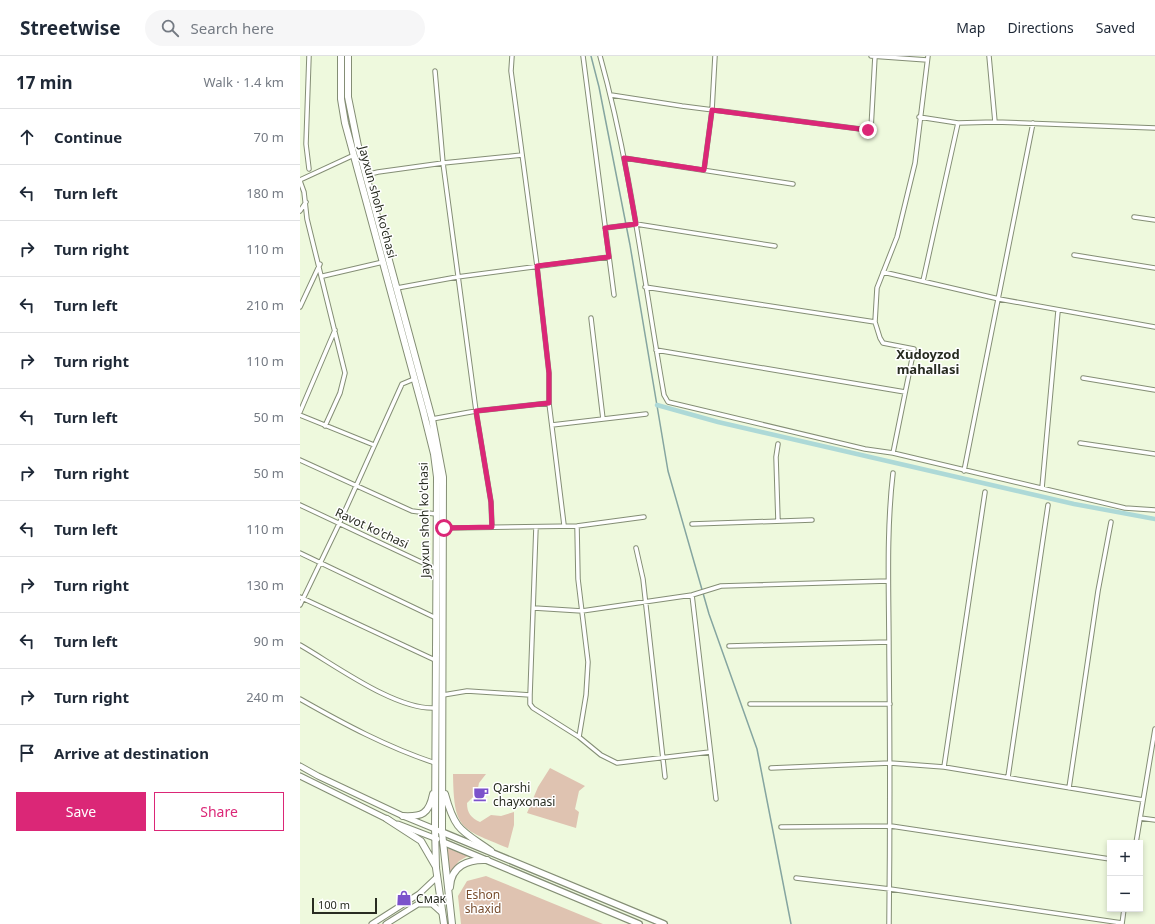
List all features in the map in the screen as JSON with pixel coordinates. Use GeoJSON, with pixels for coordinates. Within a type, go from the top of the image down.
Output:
{"type":"FeatureCollection","features":[{"type":"Feature","properties":{"kind":"highway","name":"Jayxun shoh ko'chasi"},"geometry":{"type":"LineString","coordinates":[[341,56],[341,99],[354,155],[434,454],[437,477],[435,828],[436,868],[444,924]]}},
{"type":"Feature","properties":{"kind":"highway","name":"Jayxun shoh ko'chasi"},"geometry":{"type":"LineString","coordinates":[[348,56],[348,97],[351,117],[432,419],[443,477],[442,832],[452,924]]}},
{"type":"Feature","properties":{"kind":"highway"},"geometry":{"type":"LineString","coordinates":[[403,816],[416,817],[428,809],[435,785]]}},
{"type":"Feature","properties":{"kind":"highway"},"geometry":{"type":"LineString","coordinates":[[443,785],[451,817],[458,828],[490,851]]}},
{"type":"Feature","properties":{"kind":"highway"},"geometry":{"type":"LineString","coordinates":[[387,819],[421,841],[436,868]]}},
{"type":"Feature","properties":{"kind":"highway"},"geometry":{"type":"LineString","coordinates":[[449,899],[450,881],[457,869],[465,862],[487,860]]}},
{"type":"Feature","properties":{"kind":"main road"},"geometry":{"type":"LineString","coordinates":[[300,766],[403,816],[664,924]]}},
{"type":"Feature","properties":{"kind":"main road"},"geometry":{"type":"LineString","coordinates":[[300,776],[387,819],[639,924]]}},
{"type":"Feature","properties":{"kind":"main road"},"geometry":{"type":"LineString","coordinates":[[372,924],[419,894],[437,877]]}},
{"type":"Feature","properties":{"kind":"main road"},"geometry":{"type":"LineString","coordinates":[[386,924],[418,904],[432,904],[442,913]]}},
{"type":"Feature","properties":{"kind":"street"},"geometry":{"type":"LineString","coordinates":[[309,56],[306,144],[310,169]]}},
{"type":"Feature","properties":{"kind":"street"},"geometry":{"type":"LineString","coordinates":[[512,56],[511,71],[537,266],[549,373],[549,403],[564,526]]}},
{"type":"Feature","properties":{"kind":"street"},"geometry":{"type":"LineString","coordinates":[[583,56],[614,295]]}},
{"type":"Feature","properties":{"kind":"street"},"geometry":{"type":"LineString","coordinates":[[600,56],[611,95],[624,158],[634,225],[664,395],[668,402],[865,449],[893,453],[1125,508],[1155,510]]}},
{"type":"Feature","properties":{"kind":"street"},"geometry":{"type":"LineString","coordinates":[[704,170],[712,110],[715,56]]}},
{"type":"Feature","properties":{"kind":"street"},"geometry":{"type":"LineString","coordinates":[[871,56],[927,58],[913,171],[897,237],[877,288],[875,322],[883,344],[914,349],[893,453]]}},
{"type":"Feature","properties":{"kind":"street"},"geometry":{"type":"LineString","coordinates":[[611,95],[712,110],[868,130],[871,129],[875,56]]}},
{"type":"Feature","properties":{"kind":"street"},"geometry":{"type":"LineString","coordinates":[[989,56],[995,122]]}},
{"type":"Feature","properties":{"kind":"street"},"geometry":{"type":"LineString","coordinates":[[435,71],[443,163],[457,277],[476,411],[491,502],[492,527]]}},
{"type":"Feature","properties":{"kind":"street"},"geometry":{"type":"LineString","coordinates":[[919,116],[958,123],[995,122],[1155,128]]}},
{"type":"Feature","properties":{"kind":"street"},"geometry":{"type":"LineString","coordinates":[[923,281],[958,123]]}},
{"type":"Feature","properties":{"kind":"street"},"geometry":{"type":"LineString","coordinates":[[964,471],[1033,123]]}},
{"type":"Feature","properties":{"kind":"street"},"geometry":{"type":"LineString","coordinates":[[325,426],[340,393],[345,373],[323,276],[307,219],[306,202],[300,181],[354,155]]}},
{"type":"Feature","properties":{"kind":"street"},"geometry":{"type":"LineString","coordinates":[[366,175],[443,163],[522,156]]}},
{"type":"Feature","properties":{"kind":"street"},"geometry":{"type":"LineString","coordinates":[[624,158],[793,184]]}},
{"type":"Feature","properties":{"kind":"street"},"geometry":{"type":"LineString","coordinates":[[300,211],[306,202]]}},
{"type":"Feature","properties":{"kind":"street"},"geometry":{"type":"LineString","coordinates":[[1134,217],[1155,220]]}},
{"type":"Feature","properties":{"kind":"street"},"geometry":{"type":"LineString","coordinates":[[605,228],[634,225],[775,246]]}},
{"type":"Feature","properties":{"kind":"street"},"geometry":{"type":"LineString","coordinates":[[1074,255],[1155,268]]}},
{"type":"Feature","properties":{"kind":"street"},"geometry":{"type":"LineString","coordinates":[[396,288],[457,277],[609,257]]}},
{"type":"Feature","properties":{"kind":"street"},"geometry":{"type":"LineString","coordinates":[[323,276],[383,262]]}},
{"type":"Feature","properties":{"kind":"street"},"geometry":{"type":"LineString","coordinates":[[300,307],[320,264]]}},
{"type":"Feature","properties":{"kind":"street"},"geometry":{"type":"LineString","coordinates":[[883,272],[1058,311],[1155,327]]}},
{"type":"Feature","properties":{"kind":"street"},"geometry":{"type":"LineString","coordinates":[[646,287],[875,322]]}},
{"type":"Feature","properties":{"kind":"street"},"geometry":{"type":"LineString","coordinates":[[1042,488],[1058,311]]}},
{"type":"Feature","properties":{"kind":"street"},"geometry":{"type":"LineString","coordinates":[[591,318],[603,419]]}},
{"type":"Feature","properties":{"kind":"street"},"geometry":{"type":"LineString","coordinates":[[336,329],[300,413],[325,426],[374,445]]}},
{"type":"Feature","properties":{"kind":"street"},"geometry":{"type":"LineString","coordinates":[[656,350],[905,392]]}},
{"type":"Feature","properties":{"kind":"street"},"geometry":{"type":"LineString","coordinates":[[1083,378],[1155,390]]}},
{"type":"Feature","properties":{"kind":"street"},"geometry":{"type":"LineString","coordinates":[[300,605],[301,597],[339,524],[402,384],[414,379]]}},
{"type":"Feature","properties":{"kind":"street"},"geometry":{"type":"LineString","coordinates":[[432,419],[476,411],[549,403]]}},
{"type":"Feature","properties":{"kind":"street"},"geometry":{"type":"LineString","coordinates":[[552,425],[646,414]]}},
{"type":"Feature","properties":{"kind":"street"},"geometry":{"type":"LineString","coordinates":[[1080,443],[1155,454]]}},
{"type":"Feature","properties":{"kind":"street"},"geometry":{"type":"LineString","coordinates":[[778,444],[776,457],[778,521]]}},
{"type":"Feature","properties":{"kind":"street"},"geometry":{"type":"LineString","coordinates":[[300,460],[356,487],[412,511],[436,514]]}},
{"type":"Feature","properties":{"kind":"street"},"geometry":{"type":"LineString","coordinates":[[889,924],[891,826],[888,581],[892,472]]}},
{"type":"Feature","properties":{"kind":"street"},"geometry":{"type":"LineString","coordinates":[[944,767],[985,492]]}},
{"type":"Feature","properties":{"kind":"street","name":"Ravot ko'chasi"},"geometry":{"type":"LineString","coordinates":[[300,505],[436,569]]}},
{"type":"Feature","properties":{"kind":"street"},"geometry":{"type":"LineString","coordinates":[[1008,777],[1048,505]]}},
{"type":"Feature","properties":{"kind":"street"},"geometry":{"type":"LineString","coordinates":[[444,528],[577,526],[644,517]]}},
{"type":"Feature","properties":{"kind":"street"},"geometry":{"type":"LineString","coordinates":[[692,524],[812,520]]}},
{"type":"Feature","properties":{"kind":"street"},"geometry":{"type":"LineString","coordinates":[[1069,788],[1098,591],[1111,522]]}},
{"type":"Feature","properties":{"kind":"street"},"geometry":{"type":"LineString","coordinates":[[577,526],[578,579],[588,662],[586,695],[579,737]]}},
{"type":"Feature","properties":{"kind":"street"},"geometry":{"type":"LineString","coordinates":[[536,527],[530,695],[530,704],[533,708],[579,737],[601,755],[617,763],[710,752]]}},
{"type":"Feature","properties":{"kind":"street"},"geometry":{"type":"LineString","coordinates":[[636,548],[643,579],[646,602],[665,777]]}},
{"type":"Feature","properties":{"kind":"street"},"geometry":{"type":"LineString","coordinates":[[300,552],[436,618]]}},
{"type":"Feature","properties":{"kind":"street"},"geometry":{"type":"LineString","coordinates":[[534,608],[582,610],[692,595],[721,586],[888,581]]}},
{"type":"Feature","properties":{"kind":"street"},"geometry":{"type":"LineString","coordinates":[[692,595],[716,799]]}},
{"type":"Feature","properties":{"kind":"street"},"geometry":{"type":"LineString","coordinates":[[301,597],[435,660]]}},
{"type":"Feature","properties":{"kind":"street"},"geometry":{"type":"LineString","coordinates":[[729,646],[889,642]]}},
{"type":"Feature","properties":{"kind":"street"},"geometry":{"type":"LineString","coordinates":[[300,645],[380,692],[422,709],[435,708]]}},
{"type":"Feature","properties":{"kind":"street"},"geometry":{"type":"LineString","coordinates":[[443,695],[467,691],[530,695]]}},
{"type":"Feature","properties":{"kind":"street"},"geometry":{"type":"LineString","coordinates":[[300,699],[351,728],[402,752],[435,763]]}},
{"type":"Feature","properties":{"kind":"street"},"geometry":{"type":"LineString","coordinates":[[750,704],[890,704]]}},
{"type":"Feature","properties":{"kind":"street"},"geometry":{"type":"LineString","coordinates":[[1136,840],[1155,729]]}},
{"type":"Feature","properties":{"kind":"street"},"geometry":{"type":"LineString","coordinates":[[771,768],[890,764],[944,767],[1143,800]]}},
{"type":"Feature","properties":{"kind":"street"},"geometry":{"type":"LineString","coordinates":[[1140,818],[1155,820]]}},
{"type":"Feature","properties":{"kind":"street"},"geometry":{"type":"LineString","coordinates":[[781,827],[891,826],[1107,859]]}},
{"type":"Feature","properties":{"kind":"street"},"geometry":{"type":"LineString","coordinates":[[796,878],[890,889],[1122,924],[1124,912]]}},
{"type":"Feature","properties":{"kind":"green space"},"geometry":{"type":"Polygon","coordinates":[[[550,768],[585,786],[579,791],[575,809],[579,812],[576,828],[527,813],[538,787],[550,768]]]}},
{"type":"Feature","properties":{"kind":"green space"},"geometry":{"type":"Polygon","coordinates":[[[453,774],[486,774],[479,783],[477,793],[467,803],[468,810],[474,819],[480,822],[491,815],[501,816],[514,812],[514,825],[508,848],[479,836],[462,824],[455,806],[453,774]]]}},
{"type":"Feature","properties":{"kind":"green space"},"geometry":{"type":"Polygon","coordinates":[[[447,848],[468,856],[459,861],[449,874],[447,848]]]}},
{"type":"Feature","properties":{"kind":"green space","name":"Eshon shaxid"},"geometry":{"type":"Polygon","coordinates":[[[486,876],[603,924],[461,924],[458,896],[467,881],[486,876]]]}},
{"type":"Feature","properties":{"kind":"waterway"},"geometry":{"type":"LineString","coordinates":[[591,56],[599,87],[630,245],[668,471],[709,614],[757,749],[791,924]]}},
{"type":"Feature","properties":{"kind":"waterway"},"geometry":{"type":"LineString","coordinates":[[657,405],[718,422],[1074,504],[1155,519]]}},
{"type":"Feature","properties":{"kind":"place","name":"Qarshi chayxonasi"},"geometry":{"type":"Point","coordinates":[481,794]}},
{"type":"Feature","properties":{"kind":"place","name":"Смак"},"geometry":{"type":"Point","coordinates":[404,898]}},
{"type":"Feature","properties":{"kind":"district","name":"Xudoyzod mahallasi"},"geometry":{"type":"Point","coordinates":[928,362]}},
{"type":"Feature","properties":{"kind":"route"},"geometry":{"type":"LineString","coordinates":[[444,528],[492,527],[491,502],[476,411],[549,403],[549,373],[537,266],[609,257],[605,228],[636,224],[624,158],[704,170],[712,110],[868,130]]}}]}
